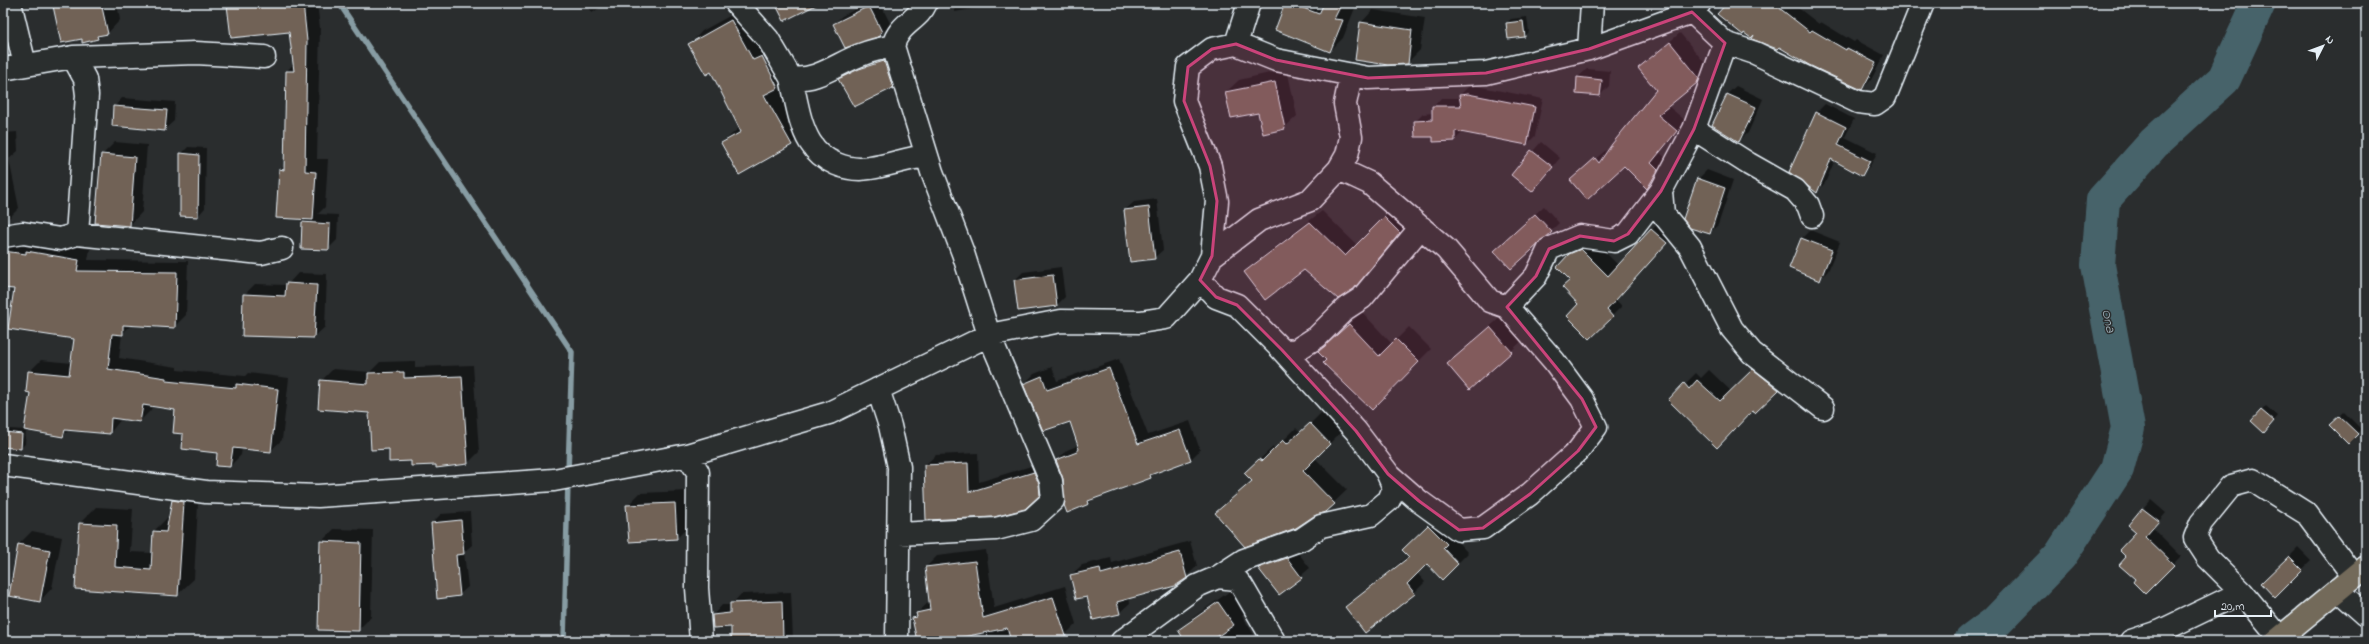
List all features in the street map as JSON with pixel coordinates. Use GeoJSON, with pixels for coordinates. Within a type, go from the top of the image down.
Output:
{"type":"FeatureCollection","features":[{"type":"Feature","properties":{"kind":"highway"},"geometry":{"type":"LineString","coordinates":[[2278,640],[2353,578]]}},
{"type":"Feature","properties":{"kind":"street"},"geometry":{"type":"LineString","coordinates":[[10,3],[25,65]]}},
{"type":"Feature","properties":{"kind":"street"},"geometry":{"type":"LineString","coordinates":[[736,3],[768,39],[791,78],[802,122],[810,142],[828,161],[851,169],[870,168],[909,158],[927,156]]}},
{"type":"Feature","properties":{"kind":"street"},"geometry":{"type":"LineString","coordinates":[[899,534],[996,529],[1031,520],[1053,500],[1052,481],[989,335],[963,252],[927,156],[893,46],[895,37],[902,27],[926,3]]}},
{"type":"Feature","properties":{"kind":"street"},"geometry":{"type":"LineString","coordinates":[[1236,44],[1249,3]]}},
{"type":"Feature","properties":{"kind":"street"},"geometry":{"type":"LineString","coordinates":[[1589,49],[1592,3]]}},
{"type":"Feature","properties":{"kind":"street"},"geometry":{"type":"LineString","coordinates":[[3,465],[206,492],[318,496],[554,480],[577,474],[687,455],[829,413],[989,335],[1061,321],[1140,322],[1166,318],[1200,280],[1212,256],[1217,201],[1210,166],[1184,101],[1188,67],[1212,49],[1236,44],[1276,60],[1368,78],[1486,73],[1589,49],[1696,8],[1725,43],[1755,53],[1858,102],[1875,104],[1885,97],[1923,3]]}},
{"type":"Feature","properties":{"kind":"street"},"geometry":{"type":"LineString","coordinates":[[1507,307],[1536,276],[1549,249],[1580,236],[1614,241],[1628,234],[1661,191],[1694,129],[1725,43]]}},
{"type":"Feature","properties":{"kind":"street"},"geometry":{"type":"LineString","coordinates":[[791,78],[801,79],[817,75],[862,54],[893,46]]}},
{"type":"Feature","properties":{"kind":"street"},"geometry":{"type":"LineString","coordinates":[[3,69],[73,57],[196,54],[264,57]]}},
{"type":"Feature","properties":{"kind":"street"},"geometry":{"type":"LineString","coordinates":[[73,57],[85,79],[87,95],[77,234]]}},
{"type":"Feature","properties":{"kind":"street"},"geometry":{"type":"LineString","coordinates":[[1212,256],[1259,220],[1310,200],[1339,169],[1347,155],[1351,137],[1345,104],[1351,75]]}},
{"type":"Feature","properties":{"kind":"street"},"geometry":{"type":"LineString","coordinates":[[1694,129],[1749,164],[1795,190],[1808,205],[1812,216]]}},
{"type":"Feature","properties":{"kind":"street"},"geometry":{"type":"LineString","coordinates":[[1200,280],[1216,297],[1237,305],[1282,350],[1356,431],[1388,474],[1419,501],[1459,530],[1483,528],[1530,494],[1578,451],[1596,427],[1582,399],[1554,361],[1507,307],[1490,301],[1446,249],[1369,183],[1339,169]]}},
{"type":"Feature","properties":{"kind":"street"},"geometry":{"type":"LineString","coordinates":[[1661,191],[1663,214],[1690,247],[1732,329],[1752,353],[1823,408]]}},
{"type":"Feature","properties":{"kind":"street"},"geometry":{"type":"LineString","coordinates":[[1282,350],[1295,351],[1317,337],[1345,309],[1362,298],[1421,227]]}},
{"type":"Feature","properties":{"kind":"street"},"geometry":{"type":"LineString","coordinates":[[3,236],[23,233],[60,239],[77,234],[262,253],[282,248]]}},
{"type":"Feature","properties":{"kind":"street"},"geometry":{"type":"LineString","coordinates":[[890,426],[904,377]]}},
{"type":"Feature","properties":{"kind":"street"},"geometry":{"type":"LineString","coordinates":[[872,392],[890,426],[899,467],[897,641]]}},
{"type":"Feature","properties":{"kind":"street"},"geometry":{"type":"LineString","coordinates":[[687,455],[698,472],[697,588],[701,641]]}},
{"type":"Feature","properties":{"kind":"street"},"geometry":{"type":"LineString","coordinates":[[1122,641],[1197,586],[1218,577],[1244,560],[1302,539],[1321,526],[1371,515],[1389,500],[1394,488],[1388,474]]}},
{"type":"Feature","properties":{"kind":"street"},"geometry":{"type":"LineString","coordinates":[[2278,640],[2242,592],[2208,558],[2195,538],[2201,523],[2231,486],[2253,480],[2307,514],[2353,578],[2366,615]]}},
{"type":"Feature","properties":{"kind":"street"},"geometry":{"type":"LineString","coordinates":[[1218,577],[1236,579],[1242,586],[1274,641]]}},
{"type":"Feature","properties":{"kind":"street"},"geometry":{"type":"LineString","coordinates":[[2131,641],[2161,631],[2242,592]]}},
{"type":"Feature","properties":{"kind":"highlighted area"},"geometry":{"type":"Polygon","coordinates":[[[1692,12],[1725,43],[1694,129],[1661,191],[1628,234],[1614,241],[1580,236],[1549,249],[1536,276],[1507,307],[1582,399],[1596,427],[1578,451],[1530,494],[1483,528],[1459,530],[1419,501],[1388,474],[1356,431],[1282,350],[1237,305],[1216,297],[1200,280],[1212,256],[1217,201],[1210,166],[1184,101],[1188,67],[1212,49],[1236,44],[1276,60],[1368,78],[1486,73],[1589,49],[1692,12]]]}},
{"type":"Feature","properties":{"kind":"building"},"geometry":{"type":"Polygon","coordinates":[[[66,3],[101,3],[108,34],[97,36],[98,39],[82,43],[82,39],[61,43],[53,6],[66,3]]]}},
{"type":"Feature","properties":{"kind":"building"},"geometry":{"type":"Polygon","coordinates":[[[249,3],[303,3],[307,41],[305,171],[316,172],[313,220],[276,218],[279,169],[284,170],[286,71],[294,71],[289,32],[231,38],[227,5],[249,3]]]}},
{"type":"Feature","properties":{"kind":"building"},"geometry":{"type":"Polygon","coordinates":[[[775,3],[820,3],[784,21],[775,3]]]}},
{"type":"Feature","properties":{"kind":"building"},"geometry":{"type":"Polygon","coordinates":[[[1285,3],[1290,3],[1319,14],[1324,3],[1342,3],[1334,19],[1343,20],[1330,52],[1275,30],[1285,3]]]}},
{"type":"Feature","properties":{"kind":"building"},"geometry":{"type":"Polygon","coordinates":[[[1727,3],[1773,3],[1810,32],[1812,30],[1846,50],[1847,48],[1876,63],[1862,90],[1809,65],[1779,47],[1777,49],[1752,39],[1754,35],[1751,38],[1744,33],[1743,35],[1717,14],[1727,3]]]}},
{"type":"Feature","properties":{"kind":"building"},"geometry":{"type":"Polygon","coordinates":[[[869,6],[882,32],[879,34],[881,36],[845,48],[833,24],[869,6]]]}},
{"type":"Feature","properties":{"kind":"building"},"geometry":{"type":"Polygon","coordinates":[[[731,20],[753,60],[762,56],[778,88],[764,95],[792,145],[739,175],[721,143],[741,132],[711,72],[706,75],[688,44],[731,20]]]}},
{"type":"Feature","properties":{"kind":"building"},"geometry":{"type":"Polygon","coordinates":[[[1523,21],[1525,37],[1508,39],[1506,23],[1523,21]]]}},
{"type":"Feature","properties":{"kind":"building"},"geometry":{"type":"Polygon","coordinates":[[[1360,22],[1412,30],[1408,64],[1388,65],[1355,60],[1360,22]]]}},
{"type":"Feature","properties":{"kind":"building"},"geometry":{"type":"Polygon","coordinates":[[[1670,42],[1699,78],[1697,83],[1658,115],[1677,131],[1651,163],[1658,170],[1647,189],[1624,166],[1587,200],[1570,180],[1595,158],[1599,163],[1612,144],[1656,90],[1638,68],[1670,42]]]}},
{"type":"Feature","properties":{"kind":"building"},"geometry":{"type":"Polygon","coordinates":[[[884,61],[893,88],[854,107],[838,79],[859,69],[884,61]]]}},
{"type":"Feature","properties":{"kind":"building"},"geometry":{"type":"Polygon","coordinates":[[[1577,77],[1602,80],[1600,96],[1576,94],[1577,77]]]}},
{"type":"Feature","properties":{"kind":"building"},"geometry":{"type":"Polygon","coordinates":[[[1275,82],[1285,129],[1263,134],[1258,113],[1231,118],[1225,92],[1275,82]]]}},
{"type":"Feature","properties":{"kind":"building"},"geometry":{"type":"Polygon","coordinates":[[[1468,94],[1535,107],[1527,145],[1455,131],[1455,141],[1433,142],[1433,137],[1415,137],[1414,121],[1432,120],[1432,106],[1461,106],[1459,95],[1468,94]]]}},
{"type":"Feature","properties":{"kind":"building"},"geometry":{"type":"Polygon","coordinates":[[[1727,94],[1756,107],[1739,142],[1712,125],[1727,94]]]}},
{"type":"Feature","properties":{"kind":"building"},"geometry":{"type":"Polygon","coordinates":[[[113,106],[167,110],[165,131],[112,126],[113,106]]]}},
{"type":"Feature","properties":{"kind":"building"},"geometry":{"type":"Polygon","coordinates":[[[1816,112],[1846,127],[1838,145],[1870,161],[1862,176],[1831,159],[1817,193],[1789,172],[1816,112]]]}},
{"type":"Feature","properties":{"kind":"building"},"geometry":{"type":"Polygon","coordinates":[[[1531,150],[1553,167],[1532,192],[1511,175],[1531,150]]]}},
{"type":"Feature","properties":{"kind":"building"},"geometry":{"type":"Polygon","coordinates":[[[180,153],[199,155],[198,217],[180,216],[180,153]]]}},
{"type":"Feature","properties":{"kind":"building"},"geometry":{"type":"Polygon","coordinates":[[[101,154],[135,157],[130,226],[95,223],[101,154]]]}},
{"type":"Feature","properties":{"kind":"building"},"geometry":{"type":"Polygon","coordinates":[[[1697,178],[1725,188],[1710,234],[1690,228],[1683,219],[1697,178]]]}},
{"type":"Feature","properties":{"kind":"building"},"geometry":{"type":"Polygon","coordinates":[[[1149,207],[1155,259],[1130,262],[1124,210],[1149,207]]]}},
{"type":"Feature","properties":{"kind":"building"},"geometry":{"type":"Polygon","coordinates":[[[1535,214],[1552,232],[1511,269],[1494,251],[1535,214]]]}},
{"type":"Feature","properties":{"kind":"building"},"geometry":{"type":"Polygon","coordinates":[[[1384,217],[1400,233],[1354,289],[1338,299],[1304,270],[1265,300],[1244,272],[1310,222],[1345,256],[1384,217]]]}},
{"type":"Feature","properties":{"kind":"building"},"geometry":{"type":"Polygon","coordinates":[[[302,222],[330,224],[329,250],[301,249],[302,222]]]}},
{"type":"Feature","properties":{"kind":"building"},"geometry":{"type":"Polygon","coordinates":[[[1651,229],[1667,243],[1607,310],[1613,317],[1590,339],[1567,316],[1578,304],[1562,287],[1570,280],[1557,267],[1569,254],[1581,249],[1608,276],[1651,229]]]}},
{"type":"Feature","properties":{"kind":"building"},"geometry":{"type":"Polygon","coordinates":[[[1801,238],[1832,250],[1820,281],[1789,268],[1801,238]]]}},
{"type":"Feature","properties":{"kind":"building"},"geometry":{"type":"Polygon","coordinates":[[[3,251],[26,254],[26,251],[79,260],[77,271],[177,272],[175,328],[123,325],[123,335],[112,334],[108,369],[166,378],[166,381],[236,388],[236,384],[278,389],[271,452],[233,448],[230,467],[216,466],[217,453],[182,449],[183,434],[173,433],[175,410],[143,405],[140,422],[111,418],[110,434],[65,430],[63,437],[24,430],[30,393],[26,392],[28,371],[69,375],[74,339],[8,329],[14,289],[3,288],[3,251]]]}},
{"type":"Feature","properties":{"kind":"building"},"geometry":{"type":"Polygon","coordinates":[[[1053,275],[1057,306],[1018,311],[1014,280],[1053,275]]]}},
{"type":"Feature","properties":{"kind":"building"},"geometry":{"type":"Polygon","coordinates":[[[286,283],[317,285],[314,338],[242,336],[243,294],[285,296],[286,283]]]}},
{"type":"Feature","properties":{"kind":"building"},"geometry":{"type":"Polygon","coordinates":[[[1349,324],[1379,356],[1396,339],[1419,362],[1372,410],[1323,363],[1326,360],[1318,352],[1349,324]]]}},
{"type":"Feature","properties":{"kind":"building"},"geometry":{"type":"Polygon","coordinates":[[[1490,327],[1512,352],[1469,390],[1447,364],[1490,327]]]}},
{"type":"Feature","properties":{"kind":"building"},"geometry":{"type":"Polygon","coordinates":[[[1109,368],[1138,444],[1180,430],[1191,460],[1150,475],[1151,478],[1088,501],[1089,504],[1067,513],[1064,505],[1063,479],[1056,460],[1077,452],[1079,449],[1070,422],[1043,431],[1023,384],[1042,376],[1047,390],[1109,368]]]}},
{"type":"Feature","properties":{"kind":"building"},"geometry":{"type":"Polygon","coordinates":[[[1753,369],[1779,390],[1755,413],[1752,411],[1717,448],[1668,400],[1684,383],[1689,389],[1697,380],[1720,401],[1753,369]]]}},
{"type":"Feature","properties":{"kind":"building"},"geometry":{"type":"Polygon","coordinates":[[[404,372],[404,378],[462,376],[468,464],[436,468],[436,465],[411,466],[411,461],[389,462],[389,449],[371,450],[369,413],[318,409],[320,380],[368,384],[368,373],[404,372]]]}},
{"type":"Feature","properties":{"kind":"building"},"geometry":{"type":"Polygon","coordinates":[[[2261,410],[2274,421],[2264,433],[2251,421],[2261,410]]]}},
{"type":"Feature","properties":{"kind":"building"},"geometry":{"type":"Polygon","coordinates":[[[2339,416],[2358,434],[2348,444],[2329,425],[2339,416]]]}},
{"type":"Feature","properties":{"kind":"building"},"geometry":{"type":"Polygon","coordinates":[[[1310,423],[1330,444],[1303,471],[1335,504],[1326,512],[1314,516],[1296,528],[1245,547],[1215,513],[1252,481],[1244,473],[1259,459],[1262,461],[1283,440],[1287,444],[1310,423]]]}},
{"type":"Feature","properties":{"kind":"building"},"geometry":{"type":"Polygon","coordinates":[[[5,432],[22,434],[21,449],[3,447],[5,432]]]}},
{"type":"Feature","properties":{"kind":"building"},"geometry":{"type":"Polygon","coordinates":[[[968,463],[969,492],[1034,472],[1039,484],[1040,495],[1025,509],[994,517],[926,520],[924,465],[968,463]]]}},
{"type":"Feature","properties":{"kind":"building"},"geometry":{"type":"Polygon","coordinates":[[[172,500],[184,502],[178,596],[75,589],[79,523],[117,525],[115,567],[151,570],[153,531],[166,532],[172,500]]]}},
{"type":"Feature","properties":{"kind":"building"},"geometry":{"type":"Polygon","coordinates":[[[675,503],[677,539],[629,542],[626,505],[675,503]]]}},
{"type":"Feature","properties":{"kind":"building"},"geometry":{"type":"Polygon","coordinates":[[[2142,508],[2159,521],[2145,537],[2174,565],[2145,594],[2133,582],[2135,579],[2119,565],[2126,557],[2119,550],[2136,532],[2128,525],[2142,508]]]}},
{"type":"Feature","properties":{"kind":"building"},"geometry":{"type":"Polygon","coordinates":[[[461,520],[464,554],[456,555],[460,596],[437,599],[431,523],[461,520]]]}},
{"type":"Feature","properties":{"kind":"building"},"geometry":{"type":"Polygon","coordinates":[[[1428,525],[1447,544],[1443,548],[1458,564],[1442,580],[1427,564],[1407,584],[1415,594],[1365,633],[1345,607],[1409,557],[1402,550],[1428,525]]]}},
{"type":"Feature","properties":{"kind":"building"},"geometry":{"type":"Polygon","coordinates":[[[320,541],[361,543],[359,631],[318,630],[320,541]]]}},
{"type":"Feature","properties":{"kind":"building"},"geometry":{"type":"Polygon","coordinates":[[[18,544],[50,550],[40,602],[9,596],[18,544]]]}},
{"type":"Feature","properties":{"kind":"building"},"geometry":{"type":"Polygon","coordinates":[[[1180,552],[1187,578],[1175,586],[1117,602],[1120,614],[1093,620],[1087,597],[1076,599],[1070,575],[1100,568],[1101,574],[1180,552]]]}},
{"type":"Feature","properties":{"kind":"building"},"geometry":{"type":"Polygon","coordinates":[[[2289,556],[2303,570],[2275,598],[2261,583],[2289,556]]]}},
{"type":"Feature","properties":{"kind":"building"},"geometry":{"type":"Polygon","coordinates":[[[1287,558],[1302,578],[1279,595],[1258,568],[1287,558]]]}},
{"type":"Feature","properties":{"kind":"building"},"geometry":{"type":"Polygon","coordinates":[[[975,561],[983,618],[1053,597],[1066,636],[1049,641],[1011,641],[1007,628],[944,641],[917,641],[912,618],[917,617],[916,613],[930,610],[925,567],[975,561]]]}},
{"type":"Feature","properties":{"kind":"building"},"geometry":{"type":"Polygon","coordinates":[[[782,601],[783,639],[731,641],[731,627],[713,628],[712,615],[730,613],[730,603],[782,601]]]}},
{"type":"Feature","properties":{"kind":"building"},"geometry":{"type":"Polygon","coordinates":[[[1218,602],[1234,625],[1211,641],[1185,641],[1178,630],[1218,602]]]}},
{"type":"Feature","properties":{"kind":"waterway"},"geometry":{"type":"LineString","coordinates":[[339,3],[572,352],[568,472]]}},
{"type":"Feature","properties":{"kind":"waterway","name":"Ona"},"geometry":{"type":"LineString","coordinates":[[1971,641],[1995,623],[2060,556],[2117,469],[2128,428],[2098,265],[2103,200],[2154,143],[2224,79],[2259,3]]}},
{"type":"Feature","properties":{"kind":"waterway"},"geometry":{"type":"LineString","coordinates":[[564,641],[568,481]]}}]}
